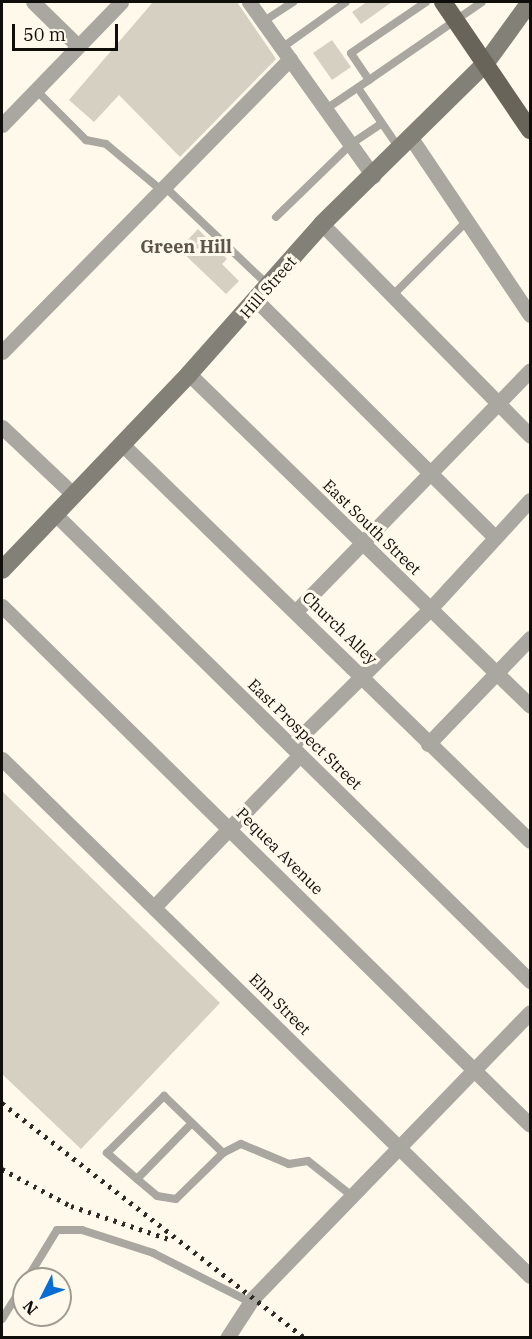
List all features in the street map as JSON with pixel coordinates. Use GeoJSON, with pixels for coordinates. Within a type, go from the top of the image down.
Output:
{"type":"FeatureCollection","features":[{"type":"Feature","properties":{"kind":"main road"},"geometry":{"type":"LineString","coordinates":[[443,2],[531,130]]}},
{"type":"Feature","properties":{"kind":"main road","name":"Hill Street"},"geometry":{"type":"LineString","coordinates":[[2,570],[257,301],[322,224],[485,64],[530,2]]}},
{"type":"Feature","properties":{"kind":"street"},"geometry":{"type":"LineString","coordinates":[[33,2],[78,45]]}},
{"type":"Feature","properties":{"kind":"street"},"geometry":{"type":"LineString","coordinates":[[2,125],[121,2]]}},
{"type":"Feature","properties":{"kind":"street"},"geometry":{"type":"LineString","coordinates":[[249,2],[373,176]]}},
{"type":"Feature","properties":{"kind":"street"},"geometry":{"type":"LineString","coordinates":[[2,352],[163,189],[287,53]]}},
{"type":"Feature","properties":{"kind":"street"},"geometry":{"type":"LineString","coordinates":[[405,144],[467,221],[531,315]]}},
{"type":"Feature","properties":{"kind":"street"},"geometry":{"type":"LineString","coordinates":[[322,224],[496,404],[531,436]]}},
{"type":"Feature","properties":{"kind":"street"},"geometry":{"type":"LineString","coordinates":[[257,301],[494,536]]}},
{"type":"Feature","properties":{"kind":"street"},"geometry":{"type":"LineString","coordinates":[[297,610],[364,544],[531,370]]}},
{"type":"Feature","properties":{"kind":"street","name":"East South Street"},"geometry":{"type":"LineString","coordinates":[[189,374],[531,706]]}},
{"type":"Feature","properties":{"kind":"street"},"geometry":{"type":"LineString","coordinates":[[2,428],[74,495]]}},
{"type":"Feature","properties":{"kind":"street","name":"Church Alley"},"geometry":{"type":"LineString","coordinates":[[122,444],[297,610],[428,744],[527,832]]}},
{"type":"Feature","properties":{"kind":"street"},"geometry":{"type":"LineString","coordinates":[[155,906],[230,827],[361,674],[430,609],[494,536],[531,500]]}},
{"type":"Feature","properties":{"kind":"street","name":"East Prospect Street"},"geometry":{"type":"LineString","coordinates":[[54,513],[296,750],[528,971]]}},
{"type":"Feature","properties":{"kind":"street","name":"Pequea Avenue"},"geometry":{"type":"LineString","coordinates":[[2,606],[230,827],[531,1125]]}},
{"type":"Feature","properties":{"kind":"street"},"geometry":{"type":"LineString","coordinates":[[428,744],[531,638]]}},
{"type":"Feature","properties":{"kind":"street","name":"Elm Street"},"geometry":{"type":"LineString","coordinates":[[2,759],[155,906],[531,1276]]}},
{"type":"Feature","properties":{"kind":"street"},"geometry":{"type":"LineString","coordinates":[[227,1338],[250,1302],[473,1068],[531,1012]]}},
{"type":"Feature","properties":{"kind":"lane"},"geometry":{"type":"LineString","coordinates":[[264,21],[292,2]]}},
{"type":"Feature","properties":{"kind":"lane"},"geometry":{"type":"LineString","coordinates":[[287,53],[346,2]]}},
{"type":"Feature","properties":{"kind":"lane"},"geometry":{"type":"LineString","coordinates":[[369,80],[351,53],[426,2]]}},
{"type":"Feature","properties":{"kind":"lane"},"geometry":{"type":"LineString","coordinates":[[326,109],[479,2]]}},
{"type":"Feature","properties":{"kind":"lane"},"geometry":{"type":"LineString","coordinates":[[358,88],[382,123],[405,144]]}},
{"type":"Feature","properties":{"kind":"lane"},"geometry":{"type":"LineString","coordinates":[[35,89],[86,140],[106,144],[163,189],[269,286]]}},
{"type":"Feature","properties":{"kind":"lane"},"geometry":{"type":"LineString","coordinates":[[276,217],[351,144],[382,123]]}},
{"type":"Feature","properties":{"kind":"lane"},"geometry":{"type":"LineString","coordinates":[[392,296],[467,221]]}},
{"type":"Feature","properties":{"kind":"lane"},"geometry":{"type":"LineString","coordinates":[[223,1153],[164,1096],[107,1153],[157,1196],[176,1199],[223,1153],[241,1144],[289,1164],[308,1161],[352,1196]]}},
{"type":"Feature","properties":{"kind":"lane"},"geometry":{"type":"LineString","coordinates":[[137,1179],[192,1123]]}},
{"type":"Feature","properties":{"kind":"lane"},"geometry":{"type":"LineString","coordinates":[[34,1267],[57,1230],[82,1230],[153,1253],[250,1302]]}},
{"type":"Feature","properties":{"kind":"lane"},"geometry":{"type":"LineString","coordinates":[[2,1319],[12,1303]]}},
{"type":"Feature","properties":{"kind":"building"},"geometry":{"type":"Polygon","coordinates":[[[153,2],[237,2],[276,59],[180,157],[119,95],[94,122],[69,100],[153,2]]]}},
{"type":"Feature","properties":{"kind":"building"},"geometry":{"type":"Polygon","coordinates":[[[367,2],[392,2],[361,24],[352,12],[367,2]]]}},
{"type":"Feature","properties":{"kind":"building"},"geometry":{"type":"Polygon","coordinates":[[[332,40],[351,67],[332,80],[313,53],[332,40]]]}},
{"type":"Feature","properties":{"kind":"building"},"geometry":{"type":"Polygon","coordinates":[[[198,229],[227,259],[222,264],[239,281],[226,294],[179,249],[198,229]]]}},
{"type":"Feature","properties":{"kind":"building"},"geometry":{"type":"Polygon","coordinates":[[[2,791],[220,1003],[81,1149],[2,1074],[2,791]]]}},
{"type":"Feature","properties":{"kind":"railway"},"geometry":{"type":"LineString","coordinates":[[2,1103],[305,1338]]}},
{"type":"Feature","properties":{"kind":"railway"},"geometry":{"type":"LineString","coordinates":[[2,1169],[71,1206],[169,1239]]}},
{"type":"Feature","properties":{"kind":"district","name":"Green Hill"},"geometry":{"type":"Point","coordinates":[186,247]}}]}
